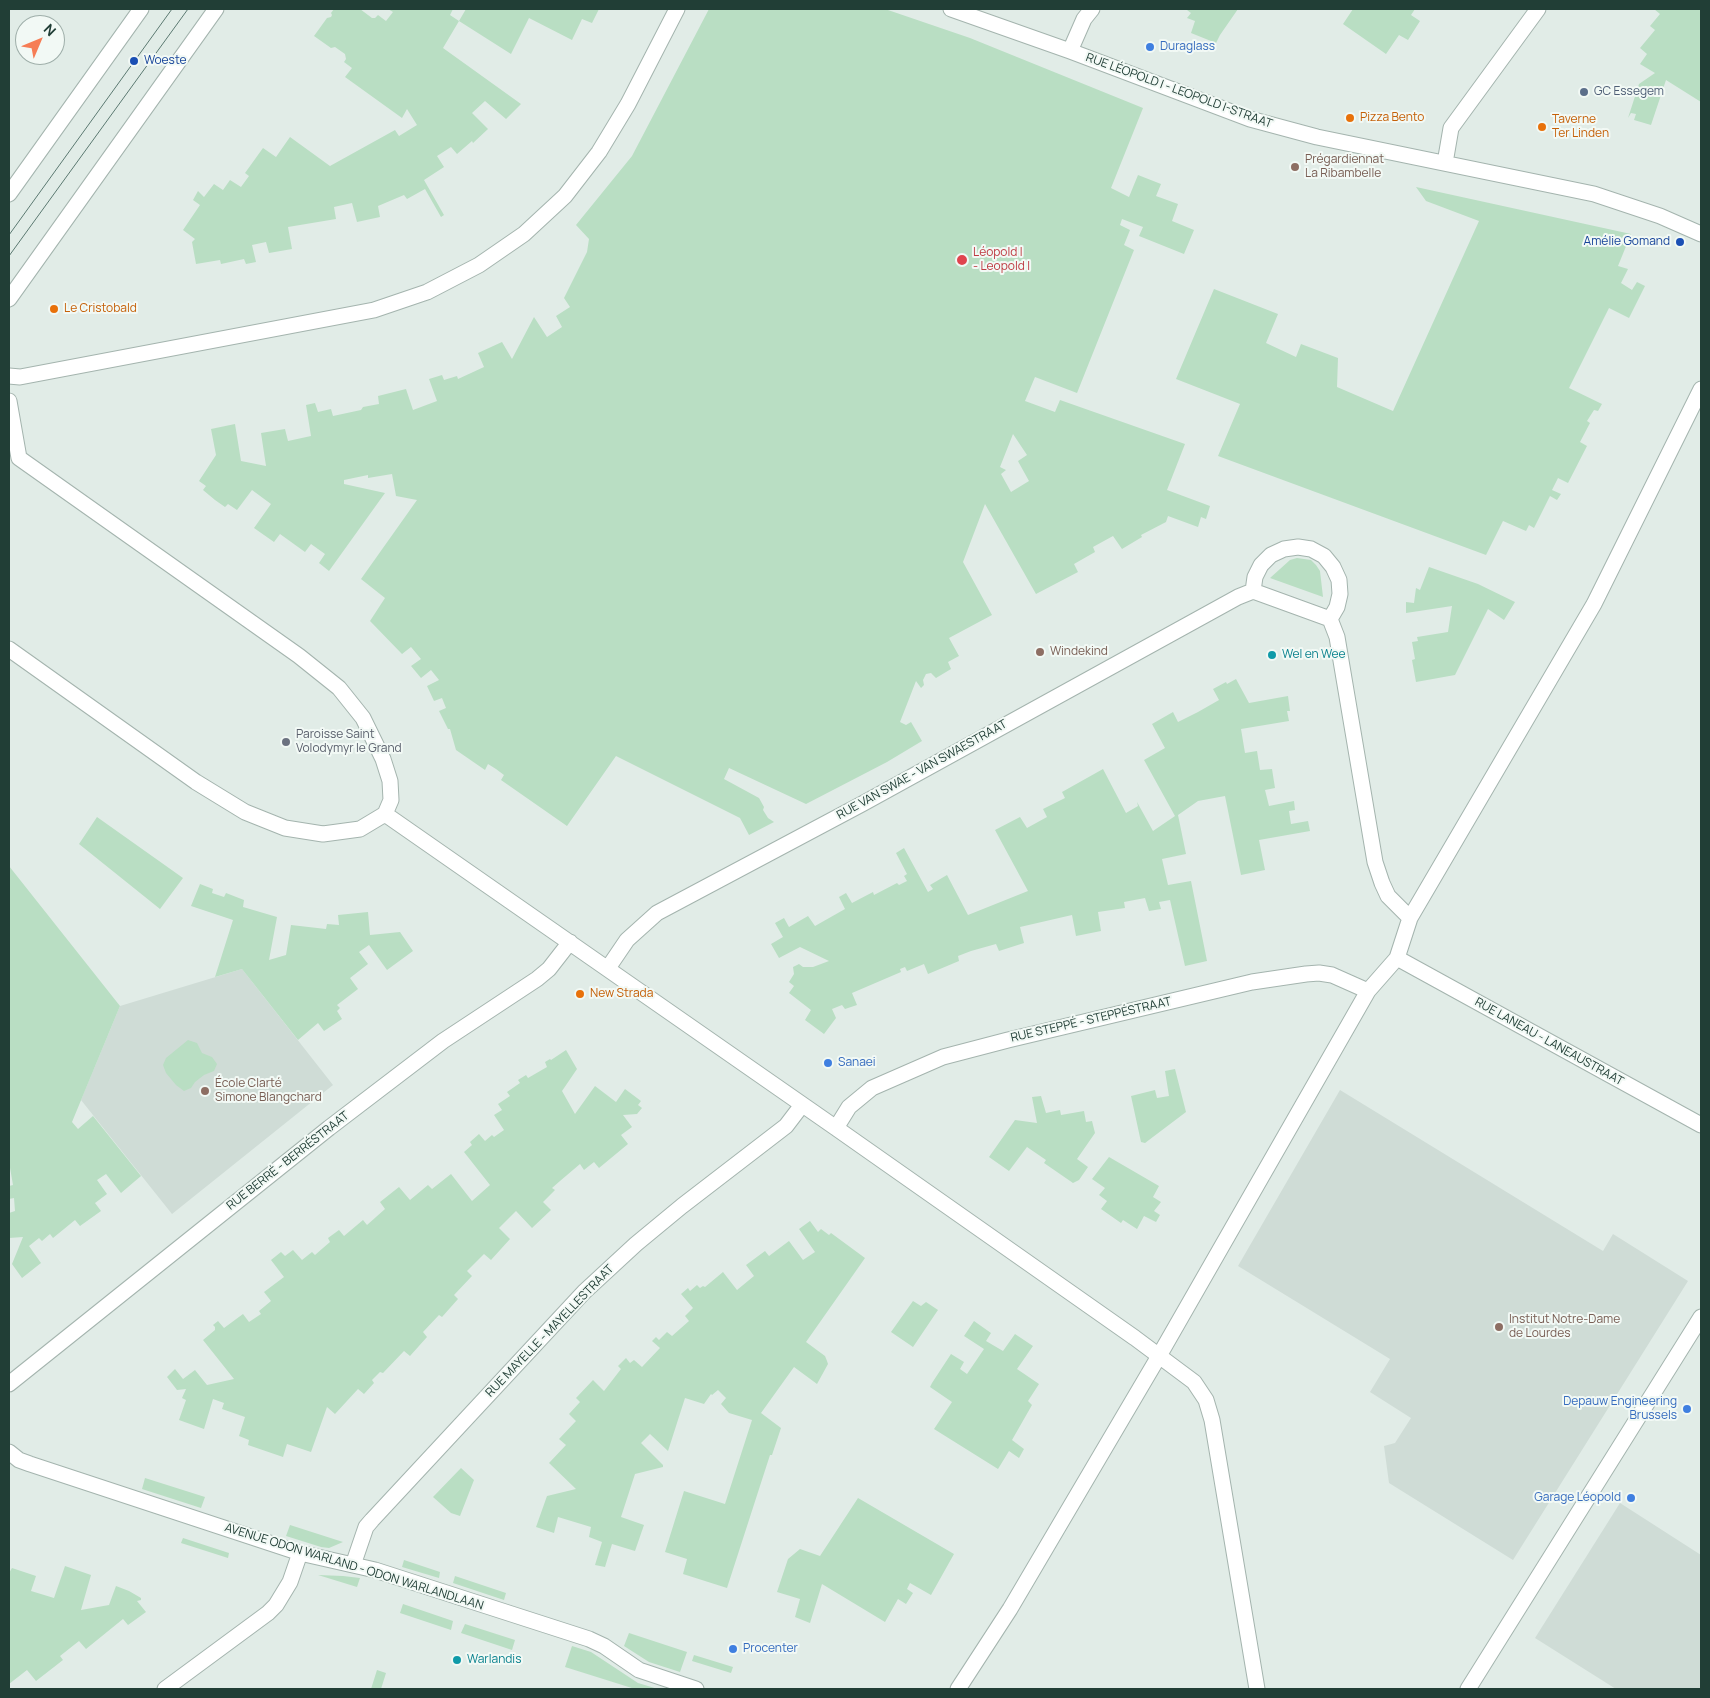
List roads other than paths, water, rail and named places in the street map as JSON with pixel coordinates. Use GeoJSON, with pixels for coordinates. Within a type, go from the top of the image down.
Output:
{"type":"FeatureCollection","features":[{"type":"Feature","properties":{"kind":"street"},"geometry":{"type":"LineString","coordinates":[[9,194],[141,9]]}},
{"type":"Feature","properties":{"kind":"street"},"geometry":{"type":"LineString","coordinates":[[9,299],[216,9]]}},
{"type":"Feature","properties":{"kind":"street"},"geometry":{"type":"LineString","coordinates":[[9,376],[20,377],[374,310],[427,292],[479,266],[524,234],[564,196],[599,152],[624,112],[676,9]]}},
{"type":"Feature","properties":{"kind":"street","name":"RUE LÉOPOLD I - LEOPOLD I-STRAAT"},"geometry":{"type":"LineString","coordinates":[[951,9],[1070,51],[1250,119],[1317,137],[1594,194],[1660,216],[1701,234]]}},
{"type":"Feature","properties":{"kind":"street"},"geometry":{"type":"LineString","coordinates":[[1070,51],[1084,19],[1092,9]]}},
{"type":"Feature","properties":{"kind":"street"},"geometry":{"type":"LineString","coordinates":[[1445,163],[1451,128],[1538,9]]}},
{"type":"Feature","properties":{"kind":"street"},"geometry":{"type":"LineString","coordinates":[[958,1689],[1002,1623],[1159,1356],[1368,991],[1397,958],[1410,918],[1594,604],[1701,389]]}},
{"type":"Feature","properties":{"kind":"street"},"geometry":{"type":"LineString","coordinates":[[9,401],[19,458],[300,656],[338,688],[362,718],[382,759],[390,781],[391,800],[385,814],[360,829],[323,834],[285,828],[245,812],[196,782],[9,649]]}},
{"type":"Feature","properties":{"kind":"street"},"geometry":{"type":"LineString","coordinates":[[1330,619],[1337,607],[1340,594],[1339,580],[1333,567],[1324,556],[1311,549],[1298,547],[1284,549],[1271,555],[1261,565],[1255,577],[1253,591],[1330,619],[1337,637],[1375,862],[1388,896],[1410,918]]}},
{"type":"Feature","properties":{"kind":"street","name":"RUE VAN SWAE - VAN SWAESTRAAT"},"geometry":{"type":"LineString","coordinates":[[608,968],[627,940],[657,912],[871,799],[1238,597],[1253,591]]}},
{"type":"Feature","properties":{"kind":"street"},"geometry":{"type":"LineString","coordinates":[[385,814],[836,1128],[1194,1382],[1206,1400],[1212,1420],[1257,1689]]}},
{"type":"Feature","properties":{"kind":"street","name":"RUE BERRÉ - BERRÉSTRAAT"},"geometry":{"type":"LineString","coordinates":[[9,1384],[329,1128],[443,1041],[537,979],[549,969],[570,942]]}},
{"type":"Feature","properties":{"kind":"street","name":"RUE LANEAU - LANEAUSTRAAT"},"geometry":{"type":"LineString","coordinates":[[1397,958],[1701,1125]]}},
{"type":"Feature","properties":{"kind":"street","name":"RUE STEPPÉ - STEPPÉSTRAAT"},"geometry":{"type":"LineString","coordinates":[[836,1128],[849,1107],[872,1088],[943,1057],[1008,1040],[1252,982],[1306,974],[1332,975],[1368,991]]}},
{"type":"Feature","properties":{"kind":"street","name":"RUE MAYELLE - MAYELLESTRAAT"},"geometry":{"type":"LineString","coordinates":[[353,1565],[366,1527],[584,1292],[642,1238],[786,1126],[802,1105]]}},
{"type":"Feature","properties":{"kind":"street"},"geometry":{"type":"LineString","coordinates":[[1468,1689],[1701,1317]]}},
{"type":"Feature","properties":{"kind":"street","name":"AVENUE ODON WARLAND - ODON WARLANDLAAN"},"geometry":{"type":"LineString","coordinates":[[9,1452],[19,1460],[30,1464],[300,1553],[375,1570],[589,1639],[604,1646],[639,1670],[696,1689]]}},
{"type":"Feature","properties":{"kind":"street"},"geometry":{"type":"LineString","coordinates":[[165,1689],[276,1604],[290,1582],[300,1553]]}},
{"type":"Feature","properties":{"kind":"tram line"},"geometry":{"type":"LineString","coordinates":[[9,235],[172,9]]}},
{"type":"Feature","properties":{"kind":"tram line"},"geometry":{"type":"LineString","coordinates":[[9,256],[188,9]]}},
{"type":"Feature","properties":{"kind":"place","name":"Duraglass"},"geometry":{"type":"Point","coordinates":[1150,47]}},
{"type":"Feature","properties":{"kind":"place","name":"Woeste"},"geometry":{"type":"Point","coordinates":[134,61]}},
{"type":"Feature","properties":{"kind":"place","name":"GC Essegem"},"geometry":{"type":"Point","coordinates":[1584,92]}},
{"type":"Feature","properties":{"kind":"place","name":"Pizza Bento"},"geometry":{"type":"Point","coordinates":[1350,118]}},
{"type":"Feature","properties":{"kind":"place","name":"Taverne Ter Linden"},"geometry":{"type":"Point","coordinates":[1542,127]}},
{"type":"Feature","properties":{"kind":"place","name":"Prégardiennat La Ribambelle"},"geometry":{"type":"Point","coordinates":[1295,167]}},
{"type":"Feature","properties":{"kind":"place","name":"Amélie Gomand"},"geometry":{"type":"Point","coordinates":[1680,242]}},
{"type":"Feature","properties":{"kind":"place","name":"Léopold I - Leopold I"},"geometry":{"type":"Point","coordinates":[962,260]}},
{"type":"Feature","properties":{"kind":"place","name":"Le Cristobald"},"geometry":{"type":"Point","coordinates":[54,309]}},
{"type":"Feature","properties":{"kind":"place","name":"Windekind"},"geometry":{"type":"Point","coordinates":[1040,652]}},
{"type":"Feature","properties":{"kind":"place","name":"Wel en Wee"},"geometry":{"type":"Point","coordinates":[1272,655]}},
{"type":"Feature","properties":{"kind":"place","name":"Paroisse Saint Volodymyr le Grand"},"geometry":{"type":"Point","coordinates":[286,742]}},
{"type":"Feature","properties":{"kind":"place","name":"New Strada"},"geometry":{"type":"Point","coordinates":[580,994]}},
{"type":"Feature","properties":{"kind":"place","name":"Sanaei"},"geometry":{"type":"Point","coordinates":[828,1063]}},
{"type":"Feature","properties":{"kind":"place","name":"École Clarté Simone Blangchard"},"geometry":{"type":"Point","coordinates":[205,1091]}},
{"type":"Feature","properties":{"kind":"place","name":"Institut Notre-Dame de Lourdes"},"geometry":{"type":"Point","coordinates":[1499,1327]}},
{"type":"Feature","properties":{"kind":"place","name":"Depauw Engineering Brussels"},"geometry":{"type":"Point","coordinates":[1687,1409]}},
{"type":"Feature","properties":{"kind":"place","name":"Garage Léopold"},"geometry":{"type":"Point","coordinates":[1631,1498]}},
{"type":"Feature","properties":{"kind":"place","name":"Procenter"},"geometry":{"type":"Point","coordinates":[733,1649]}},
{"type":"Feature","properties":{"kind":"place","name":"Warlandis"},"geometry":{"type":"Point","coordinates":[457,1660]}}]}
